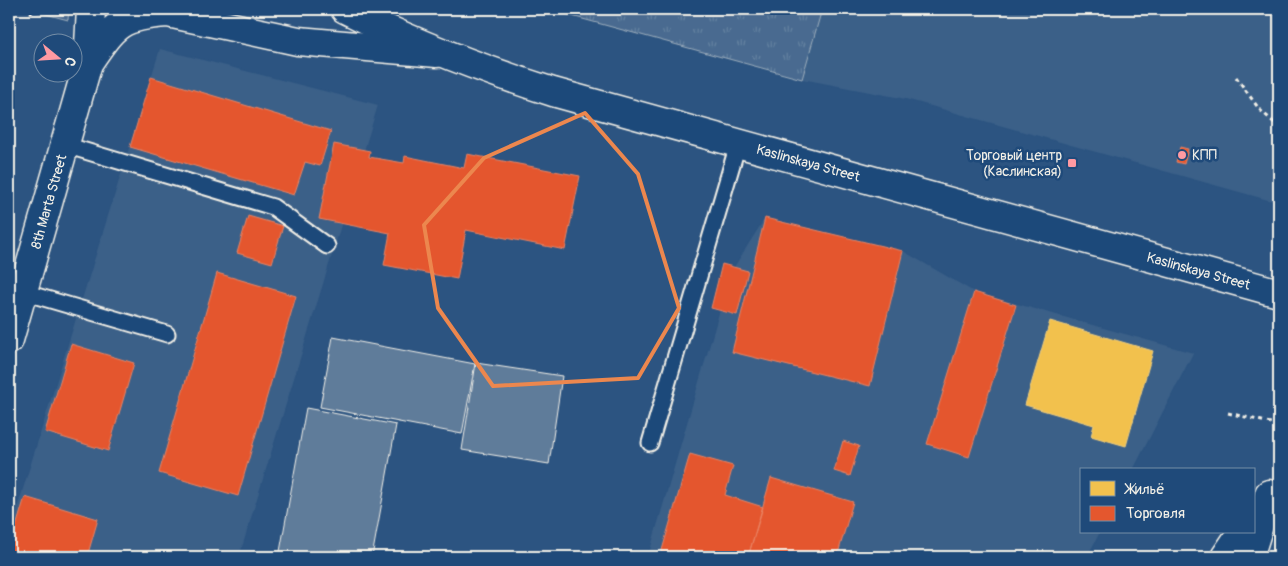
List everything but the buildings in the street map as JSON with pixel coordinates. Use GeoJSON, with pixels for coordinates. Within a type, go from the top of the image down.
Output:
{"type":"FeatureCollection","features":[{"type":"Feature","properties":{"kind":"main road"},"geometry":{"type":"LineString","coordinates":[[88,63],[91,9]]}},
{"type":"Feature","properties":{"kind":"main road","name":"Kaslinskaya Street"},"geometry":{"type":"LineString","coordinates":[[345,9],[395,34],[441,53],[553,92],[1279,293]]}},
{"type":"Feature","properties":{"kind":"main road"},"geometry":{"type":"LineString","coordinates":[[88,63],[111,30],[124,22],[150,14],[168,13],[298,41],[441,53]]}},
{"type":"Feature","properties":{"kind":"main road","name":"8th Marta Street"},"geometry":{"type":"LineString","coordinates":[[9,340],[88,63]]}},
{"type":"Feature","properties":{"kind":"main road"},"geometry":{"type":"LineString","coordinates":[[1256,534],[1267,497]]}},
{"type":"Feature","properties":{"kind":"main road"},"geometry":{"type":"LineString","coordinates":[[1224,557],[1241,534]]}},
{"type":"Feature","properties":{"kind":"main road"},"geometry":{"type":"LineString","coordinates":[[1249,557],[1256,534]]}},
{"type":"Feature","properties":{"kind":"lane"},"geometry":{"type":"LineString","coordinates":[[650,442],[738,144]]}},
{"type":"Feature","properties":{"kind":"lane"},"geometry":{"type":"LineString","coordinates":[[64,145],[273,207],[327,246]]}},
{"type":"Feature","properties":{"kind":"lane"},"geometry":{"type":"LineString","coordinates":[[23,292],[167,334]]}},
{"type":"Feature","properties":{"kind":"path"},"geometry":{"type":"LineString","coordinates":[[30,14],[32,9]]}},
{"type":"Feature","properties":{"kind":"path"},"geometry":{"type":"LineString","coordinates":[[1236,77],[1259,109],[1279,127]]}},
{"type":"Feature","properties":{"kind":"path"},"geometry":{"type":"LineString","coordinates":[[1228,412],[1279,425]]}},
{"type":"Feature","properties":{"kind":"highlighted area"},"geometry":{"type":"Polygon","coordinates":[[[585,113],[638,174],[679,308],[638,378],[493,386],[438,308],[424,225],[484,158],[585,113]]]}},
{"type":"Feature","properties":{"kind":"shaded area"},"geometry":{"type":"Polygon","coordinates":[[[546,9],[1279,9],[1279,203],[906,99],[802,79],[546,9]]]}},
{"type":"Feature","properties":{"kind":"shaded area"},"geometry":{"type":"Polygon","coordinates":[[[160,49],[378,105],[239,557],[9,557],[9,534],[160,49]]]}},
{"type":"Feature","properties":{"kind":"shaded area"},"geometry":{"type":"Polygon","coordinates":[[[765,218],[903,251],[974,292],[1193,353],[1134,468],[1080,468],[1080,534],[1099,534],[1087,557],[648,557],[731,272],[765,218]]]}},
{"type":"Feature","properties":{"kind":"green space"},"geometry":{"type":"Polygon","coordinates":[[[27,9],[69,9],[68,20],[27,9]]]}},
{"type":"Feature","properties":{"kind":"green space"},"geometry":{"type":"Polygon","coordinates":[[[546,9],[822,9],[802,79],[546,9]]]}},
{"type":"Feature","properties":{"kind":"place","name":"КПП"},"geometry":{"type":"Point","coordinates":[1182,155]}},
{"type":"Feature","properties":{"kind":"place","name":"Торговый центр (Каслинская)"},"geometry":{"type":"Point","coordinates":[1072,163]}}]}
